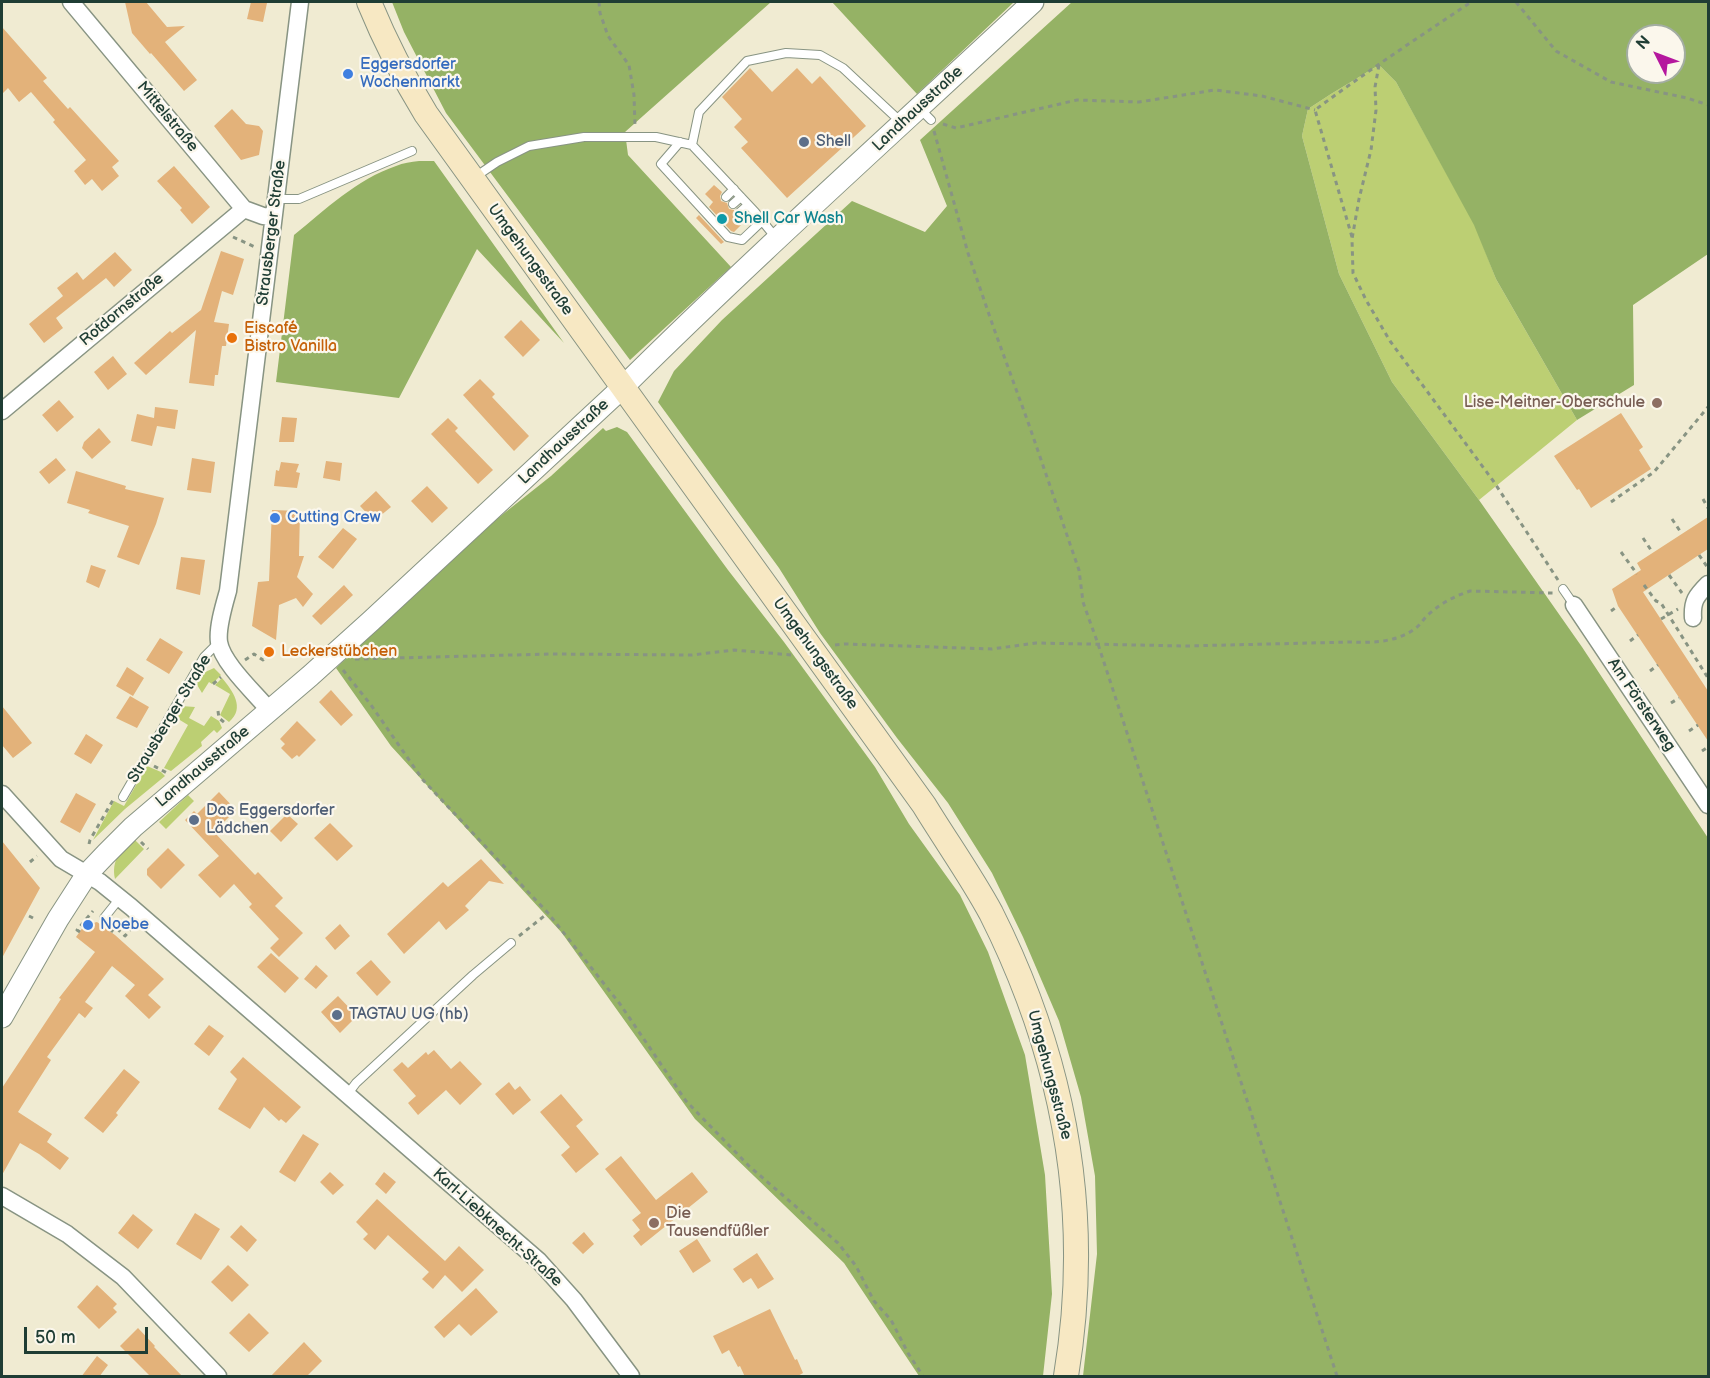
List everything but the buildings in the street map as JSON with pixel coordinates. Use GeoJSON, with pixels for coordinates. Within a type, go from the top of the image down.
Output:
{"type":"FeatureCollection","features":[{"type":"Feature","properties":{"kind":"main road","name":"Umgehungsstraße"},"geometry":{"type":"LineString","coordinates":[[369,2],[388,47],[426,114],[924,805],[989,911],[1015,963],[1032,1009],[1055,1085],[1067,1140],[1074,1188],[1076,1292],[1066,1377]]}},
{"type":"Feature","properties":{"kind":"street","name":"Mittelstraße"},"geometry":{"type":"LineString","coordinates":[[71,2],[244,209]]}},
{"type":"Feature","properties":{"kind":"street","name":"Strausberger Straße"},"geometry":{"type":"LineString","coordinates":[[269,710],[235,672],[219,642],[228,591],[300,2]]}},
{"type":"Feature","properties":{"kind":"street","name":"Landhausstraße"},"geometry":{"type":"LineString","coordinates":[[2,1017],[87,874],[133,827],[371,621],[903,123],[925,114],[1033,2]]}},
{"type":"Feature","properties":{"kind":"street"},"geometry":{"type":"LineString","coordinates":[[244,209],[273,217]]}},
{"type":"Feature","properties":{"kind":"street","name":"Rotdornstraße"},"geometry":{"type":"LineString","coordinates":[[2,411],[244,209]]}},
{"type":"Feature","properties":{"kind":"street"},"geometry":{"type":"LineString","coordinates":[[1694,618],[1692,604],[1708,584]]}},
{"type":"Feature","properties":{"kind":"street","name":"Am Försterweg"},"geometry":{"type":"LineString","coordinates":[[1574,604],[1708,805]]}},
{"type":"Feature","properties":{"kind":"street","name":"Karl-Liebknecht-Straße"},"geometry":{"type":"LineString","coordinates":[[2,794],[62,859],[87,874],[116,903],[346,1095],[538,1261],[574,1300],[631,1377]]}},
{"type":"Feature","properties":{"kind":"street"},"geometry":{"type":"LineString","coordinates":[[2,1196],[67,1234],[107,1263],[140,1293],[218,1377]]}},
{"type":"Feature","properties":{"kind":"lane"},"geometry":{"type":"LineString","coordinates":[[692,145],[699,112],[747,61],[786,53],[820,55],[843,68],[903,123]]}},
{"type":"Feature","properties":{"kind":"lane"},"geometry":{"type":"LineString","coordinates":[[472,179],[497,162],[529,146],[584,137],[656,137],[692,145],[741,196],[777,239]]}},
{"type":"Feature","properties":{"kind":"lane"},"geometry":{"type":"LineString","coordinates":[[680,142],[661,164],[728,237],[742,240],[762,221]]}},
{"type":"Feature","properties":{"kind":"lane"},"geometry":{"type":"LineString","coordinates":[[276,199],[299,199],[412,151]]}},
{"type":"Feature","properties":{"kind":"lane"},"geometry":{"type":"LineString","coordinates":[[726,197],[734,189]]}},
{"type":"Feature","properties":{"kind":"lane"},"geometry":{"type":"LineString","coordinates":[[733,204],[741,196]]}},
{"type":"Feature","properties":{"kind":"lane"},"geometry":{"type":"LineString","coordinates":[[740,212],[748,205]]}},
{"type":"Feature","properties":{"kind":"lane"},"geometry":{"type":"LineString","coordinates":[[1563,589],[1574,604]]}},
{"type":"Feature","properties":{"kind":"lane","name":"Strausberger Straße"},"geometry":{"type":"LineString","coordinates":[[123,797],[204,657],[219,642]]}},
{"type":"Feature","properties":{"kind":"lane"},"geometry":{"type":"LineString","coordinates":[[104,918],[116,903]]}},
{"type":"Feature","properties":{"kind":"lane"},"geometry":{"type":"LineString","coordinates":[[346,1095],[473,975],[511,943]]}},
{"type":"Feature","properties":{"kind":"path"},"geometry":{"type":"LineString","coordinates":[[599,2],[600,13],[608,36],[629,65],[634,95],[635,137]]}},
{"type":"Feature","properties":{"kind":"path"},"geometry":{"type":"LineString","coordinates":[[1315,110],[1358,78],[1471,2]]}},
{"type":"Feature","properties":{"kind":"path"},"geometry":{"type":"LineString","coordinates":[[1515,2],[1556,51],[1611,82],[1687,98],[1708,105]]}},
{"type":"Feature","properties":{"kind":"path"},"geometry":{"type":"LineString","coordinates":[[833,646],[845,644],[992,649],[1036,643],[1186,646],[1375,643],[1400,637],[1415,628],[1444,602],[1458,594],[1470,591],[1554,593],[1563,589],[1494,482],[1390,340],[1353,273],[1352,239],[1371,150],[1376,110],[1375,87],[1380,65]]}},
{"type":"Feature","properties":{"kind":"path"},"geometry":{"type":"LineString","coordinates":[[925,114],[956,128],[1077,100],[1139,102],[1215,90],[1262,96],[1315,110]]}},
{"type":"Feature","properties":{"kind":"path"},"geometry":{"type":"LineString","coordinates":[[1315,110],[1352,239]]}},
{"type":"Feature","properties":{"kind":"path"},"geometry":{"type":"LineString","coordinates":[[925,114],[968,253],[1079,570],[1083,602],[1337,1377]]}},
{"type":"Feature","properties":{"kind":"path"},"geometry":{"type":"LineString","coordinates":[[218,230],[259,249]]}},
{"type":"Feature","properties":{"kind":"path"},"geometry":{"type":"LineString","coordinates":[[1611,502],[1654,472],[1708,407]]}},
{"type":"Feature","properties":{"kind":"path"},"geometry":{"type":"LineString","coordinates":[[1703,499],[1708,508]]}},
{"type":"Feature","properties":{"kind":"path"},"geometry":{"type":"LineString","coordinates":[[1672,519],[1682,534]]}},
{"type":"Feature","properties":{"kind":"path"},"geometry":{"type":"LineString","coordinates":[[1643,538],[1653,553]]}},
{"type":"Feature","properties":{"kind":"path"},"geometry":{"type":"LineString","coordinates":[[1621,552],[1637,574]]}},
{"type":"Feature","properties":{"kind":"path"},"geometry":{"type":"LineString","coordinates":[[1699,555],[1708,569]]}},
{"type":"Feature","properties":{"kind":"path"},"geometry":{"type":"LineString","coordinates":[[1644,585],[1656,601],[1661,603],[1708,677],[1701,680]]}},
{"type":"Feature","properties":{"kind":"path"},"geometry":{"type":"LineString","coordinates":[[1611,612],[1618,606]]}},
{"type":"Feature","properties":{"kind":"path"},"geometry":{"type":"LineString","coordinates":[[1661,619],[1675,610]]}},
{"type":"Feature","properties":{"kind":"path"},"geometry":{"type":"LineString","coordinates":[[1630,641],[1638,635]]}},
{"type":"Feature","properties":{"kind":"path"},"geometry":{"type":"LineString","coordinates":[[1681,650],[1688,645]]}},
{"type":"Feature","properties":{"kind":"path"},"geometry":{"type":"LineString","coordinates":[[355,659],[552,654],[692,655],[734,650],[792,654]]}},
{"type":"Feature","properties":{"kind":"path"},"geometry":{"type":"LineString","coordinates":[[243,661],[254,654],[263,660],[266,657]]}},
{"type":"Feature","properties":{"kind":"path"},"geometry":{"type":"LineString","coordinates":[[338,665],[371,705],[423,780],[548,913],[620,1004],[686,1101],[748,1166],[838,1243],[856,1266],[874,1301],[891,1320],[923,1377]]}},
{"type":"Feature","properties":{"kind":"path"},"geometry":{"type":"LineString","coordinates":[[1650,671],[1658,665]]}},
{"type":"Feature","properties":{"kind":"path"},"geometry":{"type":"LineString","coordinates":[[213,684],[223,675]]}},
{"type":"Feature","properties":{"kind":"path"},"geometry":{"type":"LineString","coordinates":[[1671,703],[1679,698]]}},
{"type":"Feature","properties":{"kind":"path"},"geometry":{"type":"LineString","coordinates":[[218,711],[219,718],[229,727]]}},
{"type":"Feature","properties":{"kind":"path"},"geometry":{"type":"LineString","coordinates":[[1689,731],[1698,725]]}},
{"type":"Feature","properties":{"kind":"path"},"geometry":{"type":"LineString","coordinates":[[1702,751],[1708,747]]}},
{"type":"Feature","properties":{"kind":"path"},"geometry":{"type":"LineString","coordinates":[[111,932],[115,927],[125,936],[132,927],[116,903]]}},
{"type":"Feature","properties":{"kind":"path"},"geometry":{"type":"LineString","coordinates":[[511,943],[548,913]]}},
{"type":"Feature","properties":{"kind":"green space"},"geometry":{"type":"Polygon","coordinates":[[[392,2],[771,2],[625,132],[628,155],[731,267],[630,360],[446,113],[404,32],[392,2]]]}},
{"type":"Feature","properties":{"kind":"green space"},"geometry":{"type":"Polygon","coordinates":[[[832,2],[1014,2],[917,94],[832,2]]]}},
{"type":"Feature","properties":{"kind":"green space"},"geometry":{"type":"Polygon","coordinates":[[[1072,2],[1708,2],[1708,254],[1633,305],[1634,385],[1577,420],[1496,279],[1474,225],[1396,82],[1379,65],[1308,109],[1302,136],[1339,274],[1392,382],[1479,500],[1582,647],[1708,838],[1708,1376],[1083,1376],[1097,1254],[1095,1176],[1081,1097],[1059,1021],[1023,937],[992,873],[948,803],[820,633],[779,568],[658,402],[674,371],[722,320],[852,201],[925,232],[947,206],[920,140],[1072,2]]]}},
{"type":"Feature","properties":{"kind":"green space"},"geometry":{"type":"Polygon","coordinates":[[[1379,65],[1396,82],[1475,225],[1496,279],[1577,420],[1479,500],[1392,382],[1339,274],[1302,136],[1308,109],[1379,65]]]}},
{"type":"Feature","properties":{"kind":"green space"},"geometry":{"type":"Polygon","coordinates":[[[434,161],[564,343],[477,249],[399,398],[276,382],[294,235],[342,196],[368,179],[399,165],[434,161]]]}},
{"type":"Feature","properties":{"kind":"green space"},"geometry":{"type":"Polygon","coordinates":[[[617,427],[627,432],[875,767],[909,824],[960,895],[988,952],[1025,1055],[1045,1175],[1052,1294],[1043,1376],[919,1376],[844,1263],[695,1119],[562,933],[391,746],[336,668],[483,530],[551,476],[603,428],[606,431],[617,427]]]}},
{"type":"Feature","properties":{"kind":"green space"},"geometry":{"type":"Polygon","coordinates":[[[214,668],[221,675],[212,684],[209,682],[202,693],[196,683],[201,674],[214,668]]]}},
{"type":"Feature","properties":{"kind":"green space"},"geometry":{"type":"Polygon","coordinates":[[[222,678],[230,688],[237,705],[234,717],[229,722],[220,715],[230,694],[215,685],[222,678]]]}},
{"type":"Feature","properties":{"kind":"green space"},"geometry":{"type":"Polygon","coordinates":[[[181,706],[195,707],[189,718],[204,726],[211,716],[219,721],[222,728],[217,733],[214,730],[201,742],[202,746],[171,771],[164,768],[188,725],[175,717],[181,706]]]}},
{"type":"Feature","properties":{"kind":"green space"},"geometry":{"type":"Polygon","coordinates":[[[147,766],[165,776],[125,809],[93,840],[114,801],[124,806],[147,766]]]}},
{"type":"Feature","properties":{"kind":"green space"},"geometry":{"type":"Polygon","coordinates":[[[188,795],[194,801],[166,829],[159,822],[188,795]]]}},
{"type":"Feature","properties":{"kind":"green space"},"geometry":{"type":"Polygon","coordinates":[[[133,838],[144,849],[115,879],[116,861],[121,851],[133,838]]]}},
{"type":"Feature","properties":{"kind":"place","name":"Eggersdorfer Wochenmarkt"},"geometry":{"type":"Point","coordinates":[348,74]}},
{"type":"Feature","properties":{"kind":"place","name":"Shell"},"geometry":{"type":"Point","coordinates":[804,142]}},
{"type":"Feature","properties":{"kind":"place","name":"Shell Car Wash"},"geometry":{"type":"Point","coordinates":[722,219]}},
{"type":"Feature","properties":{"kind":"place","name":"Eiscafé Bistro Vanilla"},"geometry":{"type":"Point","coordinates":[232,338]}},
{"type":"Feature","properties":{"kind":"place","name":"Lise-Meitner-Oberschule"},"geometry":{"type":"Point","coordinates":[1657,403]}},
{"type":"Feature","properties":{"kind":"place","name":"Cutting Crew"},"geometry":{"type":"Point","coordinates":[275,518]}},
{"type":"Feature","properties":{"kind":"place","name":"Leckerstübchen"},"geometry":{"type":"Point","coordinates":[269,652]}},
{"type":"Feature","properties":{"kind":"place","name":"Das Eggersdorfer Lädchen"},"geometry":{"type":"Point","coordinates":[194,820]}},
{"type":"Feature","properties":{"kind":"place","name":"Noebe"},"geometry":{"type":"Point","coordinates":[88,925]}},
{"type":"Feature","properties":{"kind":"place","name":"TAGTAU UG (hb)"},"geometry":{"type":"Point","coordinates":[337,1015]}},
{"type":"Feature","properties":{"kind":"place","name":"Die Tausendfüßler"},"geometry":{"type":"Point","coordinates":[654,1223]}}]}
